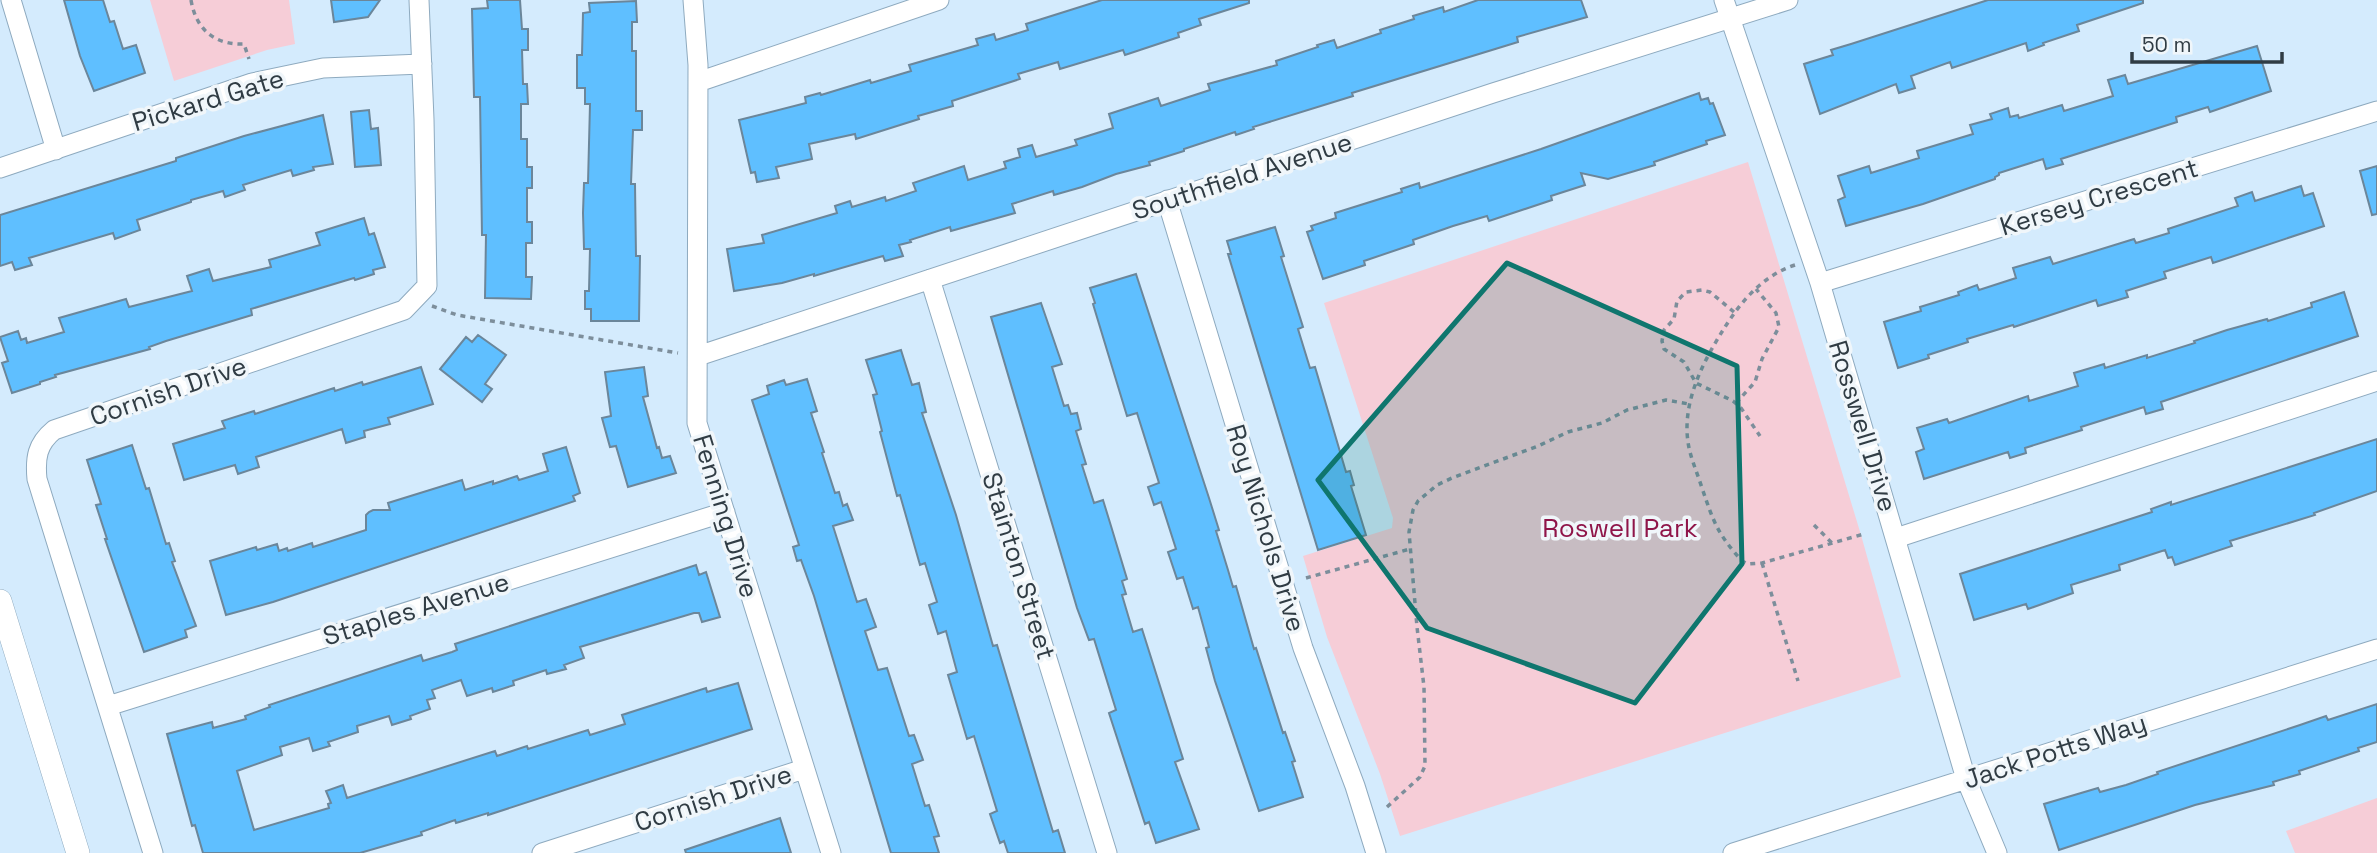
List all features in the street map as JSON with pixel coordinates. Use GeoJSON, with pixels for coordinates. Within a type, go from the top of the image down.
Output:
{"type":"FeatureCollection","features":[{"type":"Feature","properties":{"kind":"street"},"geometry":{"type":"LineString","coordinates":[[11,0],[56,150]]}},
{"type":"Feature","properties":{"kind":"street"},"geometry":{"type":"LineString","coordinates":[[413,300],[427,285],[419,0]]}},
{"type":"Feature","properties":{"kind":"street","name":"Fenning Drive"},"geometry":{"type":"LineString","coordinates":[[693,0],[698,82],[697,423],[831,853]]}},
{"type":"Feature","properties":{"kind":"street"},"geometry":{"type":"LineString","coordinates":[[698,82],[939,0]]}},
{"type":"Feature","properties":{"kind":"street","name":"Southfield Avenue"},"geometry":{"type":"LineString","coordinates":[[698,356],[1493,93],[1727,9],[1788,0]]}},
{"type":"Feature","properties":{"kind":"street","name":"Rosswell Drive"},"geometry":{"type":"LineString","coordinates":[[1727,9],[1820,284],[1966,779],[1997,853]]}},
{"type":"Feature","properties":{"kind":"street","name":"Pickard Gate"},"geometry":{"type":"LineString","coordinates":[[0,169],[252,83],[283,75],[323,68],[422,64]]}},
{"type":"Feature","properties":{"kind":"street","name":"Kersey Crescent"},"geometry":{"type":"LineString","coordinates":[[1820,284],[2377,111]]}},
{"type":"Feature","properties":{"kind":"street","name":"Roy Nichols Drive"},"geometry":{"type":"LineString","coordinates":[[1167,200],[1303,648],[1355,786],[1376,853]]}},
{"type":"Feature","properties":{"kind":"street","name":"Stainton Street"},"geometry":{"type":"LineString","coordinates":[[930,279],[1107,853]]}},
{"type":"Feature","properties":{"kind":"street","name":"Cornish Drive"},"geometry":{"type":"LineString","coordinates":[[153,853],[37,479],[36,454],[42,442],[54,430],[404,310],[413,300]]}},
{"type":"Feature","properties":{"kind":"street"},"geometry":{"type":"LineString","coordinates":[[1896,538],[2377,381]]}},
{"type":"Feature","properties":{"kind":"street","name":"Staples Avenue"},"geometry":{"type":"LineString","coordinates":[[108,706],[724,512]]}},
{"type":"Feature","properties":{"kind":"street"},"geometry":{"type":"LineString","coordinates":[[0,601],[78,853]]}},
{"type":"Feature","properties":{"kind":"street","name":"Jack Potts Way"},"geometry":{"type":"LineString","coordinates":[[1733,853],[2377,649]]}},
{"type":"Feature","properties":{"kind":"street","name":"Cornish Drive"},"geometry":{"type":"LineString","coordinates":[[542,853],[804,769]]}},
{"type":"Feature","properties":{"kind":"path"},"geometry":{"type":"LineString","coordinates":[[191,0],[204,30],[223,44],[244,44],[249,59]]}},
{"type":"Feature","properties":{"kind":"path"},"geometry":{"type":"LineString","coordinates":[[1797,264],[1778,272],[1755,289],[1734,312],[1696,383],[1689,404],[1690,454],[1715,526],[1723,540],[1748,564],[1762,563],[1864,534]]}},
{"type":"Feature","properties":{"kind":"path"},"geometry":{"type":"LineString","coordinates":[[1734,312],[1718,296],[1702,289],[1686,292],[1677,301],[1674,319],[1663,333],[1663,346],[1684,362],[1696,383],[1736,403],[1760,436]]}},
{"type":"Feature","properties":{"kind":"path"},"geometry":{"type":"LineString","coordinates":[[1736,403],[1755,382],[1762,359],[1779,327],[1776,313],[1755,289]]}},
{"type":"Feature","properties":{"kind":"path"},"geometry":{"type":"LineString","coordinates":[[413,300],[457,314],[645,349],[698,356]]}},
{"type":"Feature","properties":{"kind":"path"},"geometry":{"type":"LineString","coordinates":[[1387,807],[1420,777],[1425,766],[1424,687],[1409,532],[1413,510],[1418,501],[1437,485],[1568,432],[1602,423],[1634,408],[1666,400],[1689,404]]}},
{"type":"Feature","properties":{"kind":"path"},"geometry":{"type":"LineString","coordinates":[[1814,525],[1832,543]]}},
{"type":"Feature","properties":{"kind":"path"},"geometry":{"type":"LineString","coordinates":[[1306,578],[1410,549]]}},
{"type":"Feature","properties":{"kind":"path"},"geometry":{"type":"LineString","coordinates":[[1762,563],[1798,681]]}},
{"type":"Feature","properties":{"kind":"highlighted area"},"geometry":{"type":"Polygon","coordinates":[[[1507,263],[1737,366],[1742,564],[1635,703],[1427,628],[1318,480],[1507,263]]]}},
{"type":"Feature","properties":{"kind":"green space"},"geometry":{"type":"Polygon","coordinates":[[[150,0],[289,0],[295,44],[267,50],[174,81],[150,0]]]}},
{"type":"Feature","properties":{"kind":"green space","name":"Roswell Park"},"geometry":{"type":"Polygon","coordinates":[[[1748,162],[1901,677],[1400,836],[1380,774],[1327,637],[1303,556],[1392,528],[1393,518],[1324,303],[1748,162]]]}},
{"type":"Feature","properties":{"kind":"green space"},"geometry":{"type":"Polygon","coordinates":[[[2377,798],[2377,853],[2295,853],[2286,831],[2377,798]]]}},
{"type":"Feature","properties":{"kind":"building"},"geometry":{"type":"Polygon","coordinates":[[[64,0],[103,0],[110,22],[114,21],[123,49],[136,45],[145,73],[94,91],[80,56],[64,0]]]}},
{"type":"Feature","properties":{"kind":"building"},"geometry":{"type":"Polygon","coordinates":[[[331,0],[380,0],[368,17],[334,22],[331,0]]]}},
{"type":"Feature","properties":{"kind":"building"},"geometry":{"type":"Polygon","coordinates":[[[487,0],[520,0],[522,29],[528,29],[528,50],[522,50],[523,84],[527,84],[528,104],[521,104],[521,139],[527,139],[527,167],[532,167],[532,188],[527,188],[527,222],[532,222],[532,243],[526,243],[526,277],[532,277],[531,299],[485,298],[486,235],[482,235],[480,97],[474,97],[472,9],[488,8],[487,0]]]}},
{"type":"Feature","properties":{"kind":"building"},"geometry":{"type":"Polygon","coordinates":[[[1102,0],[1249,0],[1249,3],[1199,19],[1201,25],[1178,33],[1179,37],[1125,55],[1123,50],[1060,69],[1058,62],[1018,74],[1020,79],[952,101],[953,106],[918,116],[919,119],[856,139],[855,134],[809,144],[812,159],[776,167],[779,178],[757,182],[755,172],[751,173],[739,120],[806,103],[805,97],[820,93],[821,95],[870,80],[871,83],[911,71],[909,65],[978,45],[976,39],[994,34],[996,40],[1028,30],[1026,24],[1102,0]]]}},
{"type":"Feature","properties":{"kind":"building"},"geometry":{"type":"Polygon","coordinates":[[[1478,0],[1581,0],[1587,17],[1517,37],[1518,42],[1352,93],[1353,96],[1253,127],[1254,129],[1236,135],[1235,132],[1184,149],[1149,162],[1150,165],[1054,195],[1053,191],[1012,204],[1015,213],[951,231],[950,227],[899,245],[903,256],[885,261],[883,256],[814,276],[734,291],[727,249],[764,243],[762,235],[837,213],[835,206],[850,201],[852,207],[885,197],[886,201],[916,191],[913,183],[964,166],[968,180],[1006,168],[1004,162],[1020,157],[1018,149],[1032,145],[1036,157],[1077,145],[1075,140],[1113,128],[1109,114],[1158,98],[1161,106],[1210,90],[1208,84],[1277,65],[1276,61],[1318,47],[1317,45],[1334,40],[1337,48],[1381,33],[1380,30],[1414,19],[1413,16],[1443,7],[1444,12],[1478,0]]]}},
{"type":"Feature","properties":{"kind":"building"},"geometry":{"type":"Polygon","coordinates":[[[1988,0],[2143,0],[2143,3],[2077,25],[2079,31],[2028,51],[2026,43],[1952,68],[1950,62],[1911,76],[1915,88],[1899,93],[1896,84],[1820,114],[1804,64],[1833,55],[1831,50],[1988,0]]]}},
{"type":"Feature","properties":{"kind":"building"},"geometry":{"type":"Polygon","coordinates":[[[636,1],[637,22],[632,22],[632,51],[636,51],[636,111],[642,111],[642,130],[633,130],[631,184],[635,184],[636,256],[640,256],[639,321],[591,321],[591,309],[585,309],[585,291],[589,291],[590,249],[584,249],[583,213],[584,183],[588,183],[590,104],[585,104],[585,88],[577,88],[577,55],[582,55],[583,13],[590,12],[589,3],[636,1]]]}},
{"type":"Feature","properties":{"kind":"building"},"geometry":{"type":"Polygon","coordinates":[[[2257,46],[2271,91],[2210,112],[2208,107],[2176,117],[2177,122],[2061,159],[2063,164],[2046,169],[2043,159],[1999,173],[1995,179],[1923,204],[1846,226],[1838,200],[1845,197],[1838,176],[1869,166],[1871,173],[1919,158],[1917,151],[1973,134],[1970,125],[1992,119],[1990,114],[2008,108],[2010,117],[2018,115],[2019,118],[2062,105],[2064,111],[2113,96],[2108,80],[2125,75],[2128,84],[2257,46]]]}},
{"type":"Feature","properties":{"kind":"building"},"geometry":{"type":"Polygon","coordinates":[[[1699,93],[1701,100],[1708,98],[1710,104],[1713,103],[1725,135],[1654,162],[1655,165],[1608,179],[1581,173],[1585,185],[1551,196],[1552,200],[1489,221],[1487,216],[1453,226],[1413,240],[1414,244],[1364,261],[1365,265],[1323,279],[1307,232],[1313,230],[1311,226],[1336,218],[1335,213],[1402,192],[1401,189],[1419,183],[1420,188],[1541,149],[1699,93]]]}},
{"type":"Feature","properties":{"kind":"building"},"geometry":{"type":"Polygon","coordinates":[[[369,110],[371,129],[378,128],[381,165],[355,167],[351,112],[369,110]]]}},
{"type":"Feature","properties":{"kind":"building"},"geometry":{"type":"Polygon","coordinates":[[[323,115],[333,164],[313,167],[314,170],[293,176],[291,170],[243,185],[245,190],[225,197],[223,191],[191,200],[137,220],[140,230],[115,239],[113,233],[29,258],[32,265],[15,270],[12,262],[0,266],[0,215],[176,161],[176,158],[244,136],[323,115]]]}},
{"type":"Feature","properties":{"kind":"building"},"geometry":{"type":"Polygon","coordinates":[[[2377,166],[2377,214],[2372,215],[2360,171],[2377,166]]]}},
{"type":"Feature","properties":{"kind":"building"},"geometry":{"type":"Polygon","coordinates":[[[2301,186],[2304,196],[2313,193],[2324,226],[2213,263],[2211,257],[2164,272],[2166,278],[2126,291],[2128,297],[2098,306],[2096,300],[2014,327],[2013,325],[1967,339],[1968,342],[1898,368],[1884,322],[1921,311],[1920,307],[1959,295],[1958,292],[1977,285],[1979,290],[2016,278],[2013,268],[2050,257],[2053,264],[2134,239],[2136,243],[2169,233],[2168,229],[2238,206],[2235,198],[2252,192],[2255,201],[2301,186]]]}},
{"type":"Feature","properties":{"kind":"building"},"geometry":{"type":"Polygon","coordinates":[[[364,218],[369,235],[374,233],[385,267],[373,270],[374,274],[251,309],[252,315],[166,341],[149,347],[150,349],[55,375],[56,377],[40,384],[12,393],[2,363],[8,361],[0,337],[18,331],[21,340],[26,338],[27,343],[64,332],[59,318],[126,299],[129,307],[192,291],[187,276],[209,269],[213,281],[271,267],[269,260],[320,245],[316,233],[364,218]]]}},
{"type":"Feature","properties":{"kind":"building"},"geometry":{"type":"Polygon","coordinates":[[[1275,227],[1284,256],[1281,257],[1303,327],[1298,329],[1310,368],[1315,367],[1346,472],[1350,471],[1354,485],[1351,486],[1366,535],[1318,550],[1228,254],[1231,254],[1227,241],[1275,227]]]}},
{"type":"Feature","properties":{"kind":"building"},"geometry":{"type":"Polygon","coordinates":[[[1136,274],[1219,530],[1216,531],[1233,587],[1236,586],[1254,649],[1256,648],[1283,733],[1285,732],[1295,761],[1292,762],[1303,797],[1259,811],[1215,681],[1198,607],[1193,609],[1183,577],[1177,579],[1168,552],[1176,549],[1161,502],[1154,505],[1148,487],[1159,483],[1137,413],[1127,416],[1093,304],[1095,303],[1090,288],[1136,274]]]}},
{"type":"Feature","properties":{"kind":"building"},"geometry":{"type":"Polygon","coordinates":[[[2344,292],[2358,336],[2161,402],[2163,409],[2146,414],[2144,407],[2025,448],[2026,453],[2010,458],[2008,452],[1924,479],[1916,452],[1924,449],[1917,428],[1947,419],[1949,423],[2028,396],[2029,401],[2078,386],[2074,373],[2104,364],[2105,368],[2147,355],[2147,358],[2227,330],[2312,307],[2311,303],[2344,292]]]}},
{"type":"Feature","properties":{"kind":"building"},"geometry":{"type":"Polygon","coordinates":[[[1041,303],[1062,364],[1052,367],[1064,406],[1068,405],[1071,414],[1077,413],[1081,429],[1076,431],[1086,464],[1082,465],[1094,503],[1103,500],[1127,579],[1122,581],[1126,594],[1122,595],[1133,632],[1142,629],[1183,759],[1175,762],[1199,829],[1156,843],[1149,822],[1145,824],[1109,713],[1116,710],[1094,639],[1089,640],[1077,608],[991,317],[1041,303]]]}},
{"type":"Feature","properties":{"kind":"building"},"geometry":{"type":"Polygon","coordinates":[[[478,335],[506,355],[485,384],[492,389],[482,402],[440,369],[466,337],[472,342],[478,335]]]}},
{"type":"Feature","properties":{"kind":"building"},"geometry":{"type":"Polygon","coordinates":[[[901,350],[912,385],[919,383],[926,412],[922,413],[956,515],[993,646],[997,645],[1053,832],[1058,830],[1065,853],[1008,853],[1004,841],[1000,843],[990,814],[997,811],[974,736],[967,739],[948,675],[957,672],[946,631],[938,634],[929,605],[937,602],[925,563],[920,565],[900,495],[897,496],[880,432],[882,431],[873,395],[877,394],[866,360],[901,350]]]}},
{"type":"Feature","properties":{"kind":"building"},"geometry":{"type":"Polygon","coordinates":[[[421,367],[433,404],[388,418],[390,424],[364,431],[365,437],[346,443],[342,429],[256,457],[259,467],[238,474],[235,465],[184,480],[173,444],[225,428],[222,421],[254,411],[255,414],[334,388],[335,391],[362,382],[363,385],[421,367]]]}},
{"type":"Feature","properties":{"kind":"building"},"geometry":{"type":"Polygon","coordinates":[[[644,367],[648,396],[643,397],[657,448],[659,447],[662,458],[670,456],[676,473],[628,487],[616,446],[610,447],[602,418],[611,416],[605,372],[644,367]]]}},
{"type":"Feature","properties":{"kind":"building"},"geometry":{"type":"Polygon","coordinates":[[[807,379],[817,411],[811,413],[835,493],[839,492],[843,506],[847,504],[853,520],[833,526],[857,602],[866,599],[876,627],[865,631],[878,670],[887,668],[909,736],[914,735],[923,760],[912,764],[925,806],[929,805],[939,836],[934,837],[939,853],[891,853],[814,596],[801,560],[797,561],[793,547],[799,545],[752,400],[769,394],[767,386],[784,380],[786,385],[807,379]]]}},
{"type":"Feature","properties":{"kind":"building"},"geometry":{"type":"Polygon","coordinates":[[[2377,439],[2377,491],[2314,513],[2315,515],[2230,541],[2232,546],[2175,565],[2165,550],[2119,565],[2120,570],[2071,585],[2073,593],[2028,609],[2026,604],[1974,620],[1960,574],[2152,512],[2151,509],[2171,502],[2171,505],[2377,439]]]}},
{"type":"Feature","properties":{"kind":"building"},"geometry":{"type":"Polygon","coordinates":[[[132,445],[146,489],[149,488],[166,544],[169,543],[175,561],[172,562],[196,626],[185,630],[187,637],[144,652],[105,539],[96,505],[101,504],[87,460],[132,445]]]}},
{"type":"Feature","properties":{"kind":"building"},"geometry":{"type":"Polygon","coordinates":[[[566,447],[580,493],[573,496],[575,501],[273,602],[226,615],[210,561],[256,547],[257,550],[277,544],[279,551],[287,548],[288,551],[312,543],[313,547],[366,530],[366,515],[373,510],[390,510],[388,503],[462,480],[465,490],[493,481],[493,484],[517,476],[519,480],[548,471],[543,454],[566,447]]]}},
{"type":"Feature","properties":{"kind":"building"},"geometry":{"type":"Polygon","coordinates":[[[696,565],[699,575],[706,572],[720,617],[702,622],[699,613],[694,613],[580,647],[584,658],[564,665],[566,669],[547,674],[546,670],[513,681],[514,685],[493,692],[492,688],[467,696],[461,680],[432,690],[435,698],[427,700],[430,709],[410,716],[411,719],[392,725],[389,716],[357,726],[358,732],[328,742],[330,746],[313,751],[309,738],[280,747],[282,755],[237,771],[254,830],[329,808],[328,804],[331,803],[326,791],[343,785],[347,798],[495,751],[497,756],[527,746],[528,749],[588,730],[590,735],[625,724],[622,715],[706,688],[707,692],[738,683],[752,729],[488,815],[456,823],[455,820],[421,832],[422,835],[360,853],[203,853],[195,825],[192,826],[167,734],[212,722],[213,728],[246,719],[245,716],[270,707],[269,705],[421,655],[423,661],[452,652],[457,650],[455,644],[696,565]]]}},
{"type":"Feature","properties":{"kind":"building"},"geometry":{"type":"Polygon","coordinates":[[[2377,704],[2377,742],[2358,748],[2359,751],[2299,771],[2300,774],[2273,782],[2274,785],[2195,805],[2059,850],[2044,804],[2098,788],[2100,792],[2126,785],[2158,774],[2157,772],[2326,716],[2328,720],[2377,704]]]}},
{"type":"Feature","properties":{"kind":"building"},"geometry":{"type":"Polygon","coordinates":[[[780,818],[791,853],[686,853],[685,850],[780,818]]]}}]}
